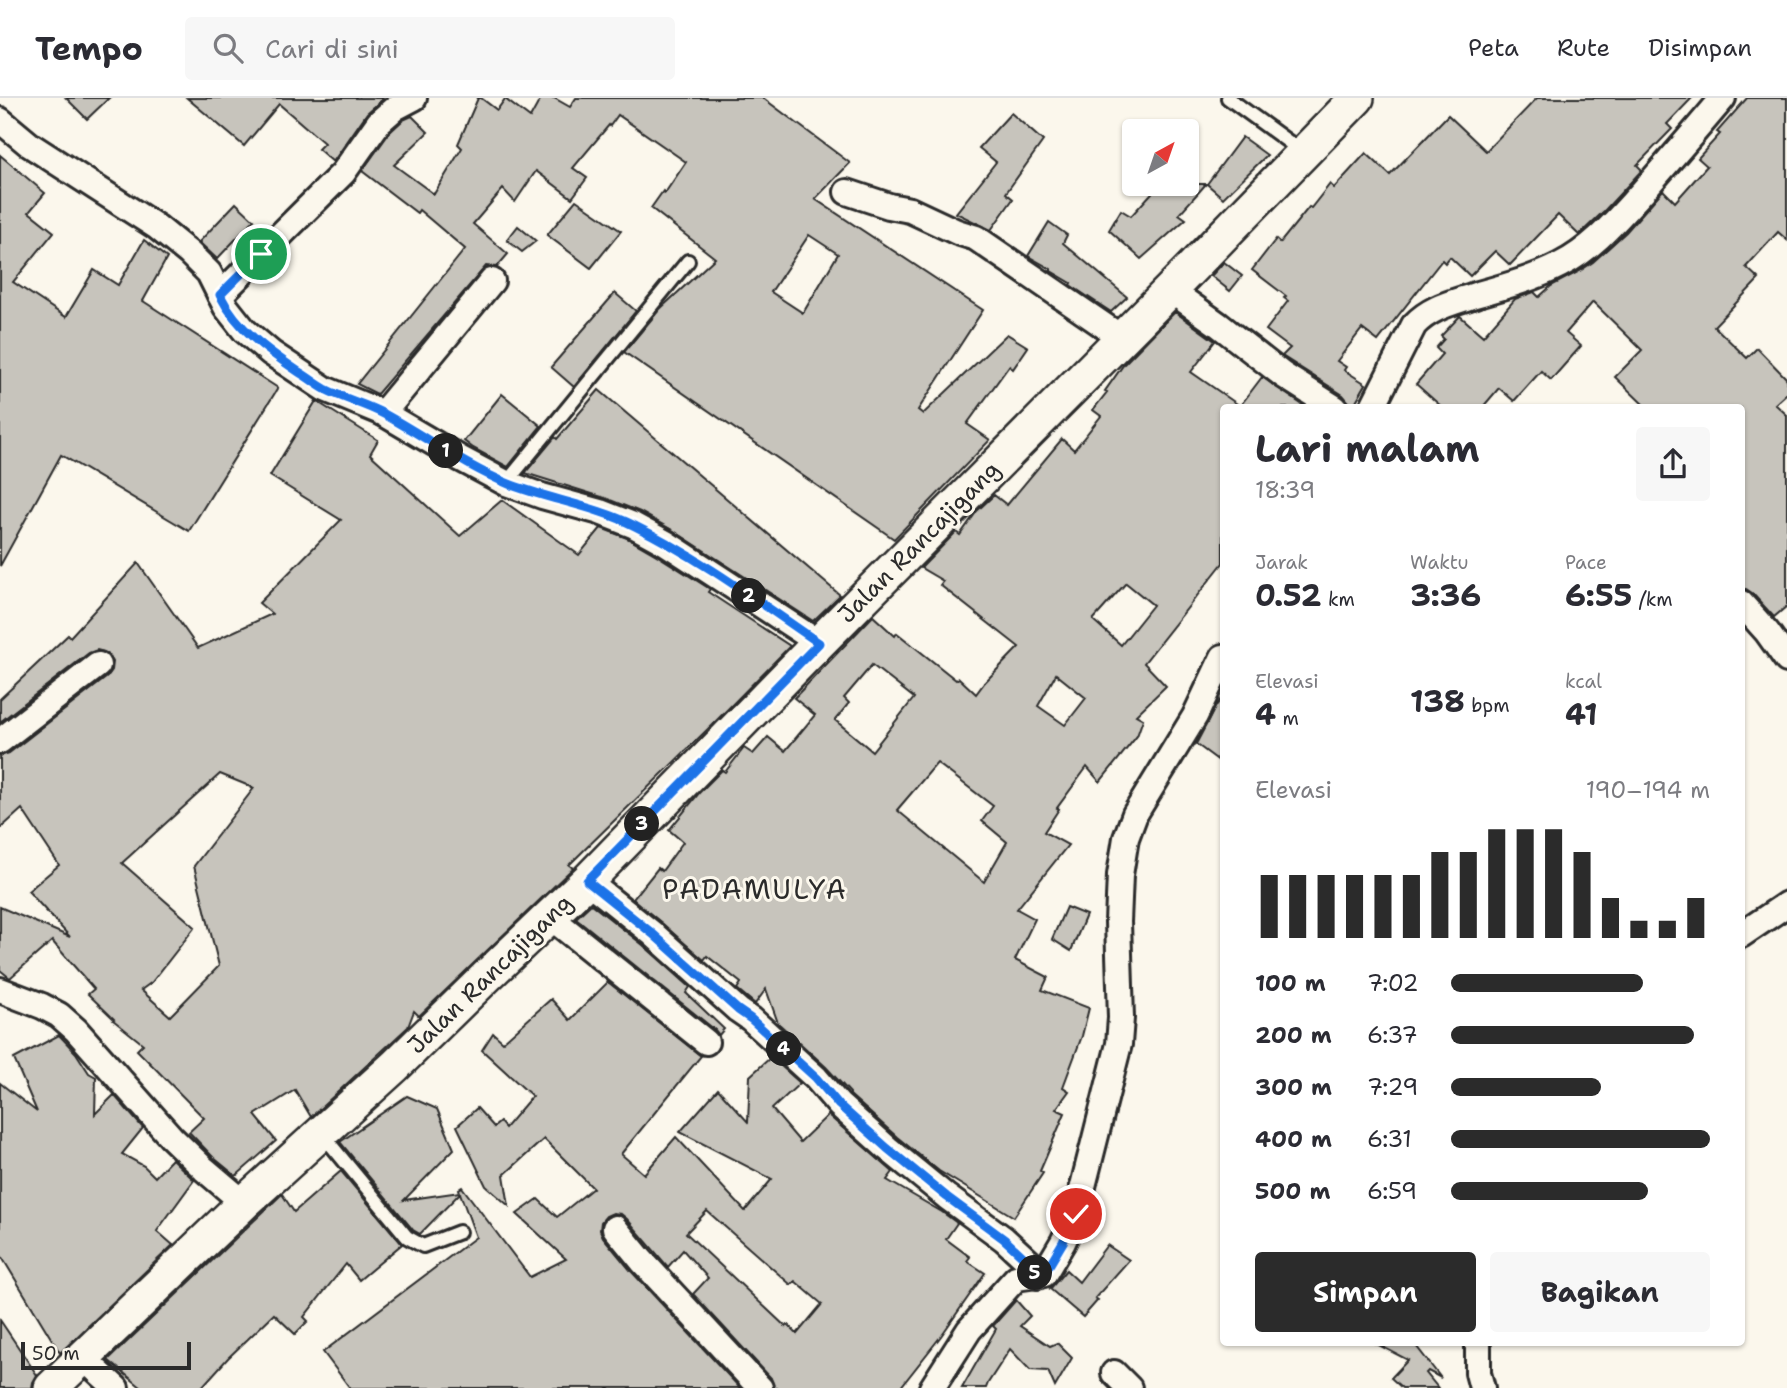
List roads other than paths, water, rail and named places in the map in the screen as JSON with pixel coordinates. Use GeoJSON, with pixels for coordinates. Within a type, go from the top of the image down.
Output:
{"type":"FeatureCollection","features":[{"type":"Feature","properties":{"kind":"main road","name":"Jalan Rancajigang"},"geometry":{"type":"LineString","coordinates":[[51,1388],[244,1203],[395,1066],[587,881],[1357,98]]}},
{"type":"Feature","properties":{"kind":"street"},"geometry":{"type":"LineString","coordinates":[[220,295],[343,173],[379,122],[395,108],[414,98]]}},
{"type":"Feature","properties":{"kind":"street"},"geometry":{"type":"LineString","coordinates":[[1374,404],[1414,325],[1423,315],[1441,305],[1541,274],[1586,248],[1611,227],[1723,98]]}},
{"type":"Feature","properties":{"kind":"street"},"geometry":{"type":"LineString","coordinates":[[0,120],[30,145],[157,227],[190,253],[209,273],[226,307],[245,331],[271,353],[325,389],[383,413],[449,453],[506,483],[633,525],[666,543],[819,643]]}},
{"type":"Feature","properties":{"kind":"street"},"geometry":{"type":"LineString","coordinates":[[847,192],[910,210],[982,241],[1122,338]]}},
{"type":"Feature","properties":{"kind":"street"},"geometry":{"type":"LineString","coordinates":[[383,413],[492,281]]}},
{"type":"Feature","properties":{"kind":"street"},"geometry":{"type":"LineString","coordinates":[[1170,290],[1283,375],[1329,404]]}},
{"type":"Feature","properties":{"kind":"street"},"geometry":{"type":"LineString","coordinates":[[1745,608],[1787,660]]}},
{"type":"Feature","properties":{"kind":"street"},"geometry":{"type":"LineString","coordinates":[[587,881],[751,1019],[887,1148],[1004,1239],[1030,1267],[1044,1274],[1076,1214],[1119,1044],[1121,1018],[1118,922],[1126,838],[1135,814],[1195,716],[1220,663]]}},
{"type":"Feature","properties":{"kind":"street"},"geometry":{"type":"LineString","coordinates":[[0,741],[98,665]]}},
{"type":"Feature","properties":{"kind":"street"},"geometry":{"type":"LineString","coordinates":[[1745,932],[1787,904]]}},
{"type":"Feature","properties":{"kind":"street"},"geometry":{"type":"LineString","coordinates":[[549,916],[706,1042]]}},
{"type":"Feature","properties":{"kind":"street"},"geometry":{"type":"LineString","coordinates":[[0,990],[59,1015],[171,1137],[244,1203]]}},
{"type":"Feature","properties":{"kind":"street"},"geometry":{"type":"LineString","coordinates":[[615,1228],[642,1261],[760,1388]]}},
{"type":"Feature","properties":{"kind":"street"},"geometry":{"type":"LineString","coordinates":[[932,1388],[969,1330],[1016,1278],[1030,1267]]}},
{"type":"Feature","properties":{"kind":"street"},"geometry":{"type":"LineString","coordinates":[[1478,1346],[1478,1373],[1482,1388]]}},
{"type":"Feature","properties":{"kind":"street"},"geometry":{"type":"LineString","coordinates":[[82,1357],[116,1388]]}},
{"type":"Feature","properties":{"kind":"lane"},"geometry":{"type":"LineString","coordinates":[[1228,98],[1304,152]]}},
{"type":"Feature","properties":{"kind":"lane"},"geometry":{"type":"LineString","coordinates":[[506,483],[688,261]]}},
{"type":"Feature","properties":{"kind":"lane"},"geometry":{"type":"LineString","coordinates":[[322,1134],[407,1237],[423,1246],[459,1232]]}},
{"type":"Feature","properties":{"kind":"district","name":"PADAMULYA"},"geometry":{"type":"Point","coordinates":[755,889]}}]}
